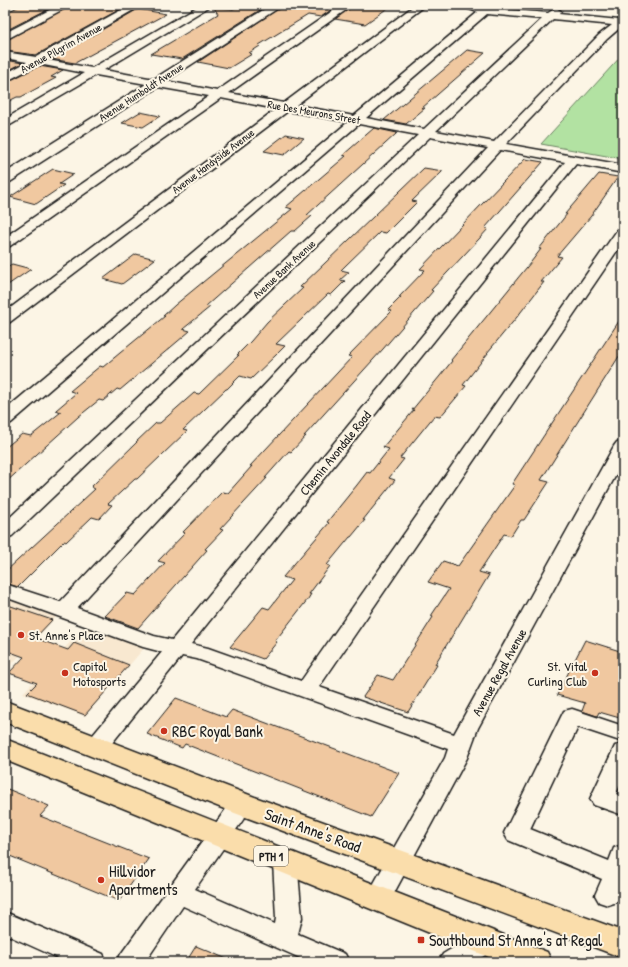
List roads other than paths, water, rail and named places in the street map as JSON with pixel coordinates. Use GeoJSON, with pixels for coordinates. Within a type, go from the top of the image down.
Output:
{"type":"FeatureCollection","features":[{"type":"Feature","properties":{"kind":"highway","name":"Saint Anne's Road"},"geometry":{"type":"LineString","coordinates":[[5,711],[242,804],[623,945]]}},
{"type":"Feature","properties":{"kind":"highway","name":"PTH 1"},"geometry":{"type":"LineString","coordinates":[[5,749],[536,962]]}},
{"type":"Feature","properties":{"kind":"street"},"geometry":{"type":"LineString","coordinates":[[5,36],[66,5]]}},
{"type":"Feature","properties":{"kind":"street","name":"Avenue Pilgrim Avenue"},"geometry":{"type":"LineString","coordinates":[[5,79],[137,5]]}},
{"type":"Feature","properties":{"kind":"street"},"geometry":{"type":"LineString","coordinates":[[5,124],[207,5]]}},
{"type":"Feature","properties":{"kind":"street","name":"Avenue Humboldt Avenue"},"geometry":{"type":"LineString","coordinates":[[5,179],[278,5]]}},
{"type":"Feature","properties":{"kind":"street"},"geometry":{"type":"LineString","coordinates":[[5,243],[348,5]]}},
{"type":"Feature","properties":{"kind":"street","name":"Avenue Handyside Avenue"},"geometry":{"type":"LineString","coordinates":[[5,318],[421,5]]}},
{"type":"Feature","properties":{"kind":"street"},"geometry":{"type":"LineString","coordinates":[[63,611],[498,146],[603,37],[617,26],[615,22],[609,20],[485,11],[466,5]]}},
{"type":"Feature","properties":{"kind":"street","name":"Avenue Bank Avenue"},"geometry":{"type":"LineString","coordinates":[[5,532],[562,5]]}},
{"type":"Feature","properties":{"kind":"street"},"geometry":{"type":"LineString","coordinates":[[5,419],[485,11]]}},
{"type":"Feature","properties":{"kind":"street","name":"Rue Des Meurons Street"},"geometry":{"type":"LineString","coordinates":[[5,55],[623,169]]}},
{"type":"Feature","properties":{"kind":"street","name":"Chemin Avondale Road"},"geometry":{"type":"LineString","coordinates":[[96,747],[573,160]]}},
{"type":"Feature","properties":{"kind":"street"},"geometry":{"type":"LineString","coordinates":[[306,690],[623,232]]}},
{"type":"Feature","properties":{"kind":"street","name":"Avenue Regal Avenue"},"geometry":{"type":"LineString","coordinates":[[378,899],[456,758],[460,745],[475,715],[623,446]]}},
{"type":"Feature","properties":{"kind":"street"},"geometry":{"type":"LineString","coordinates":[[5,590],[150,642],[176,649],[201,653],[460,745]]}},
{"type":"Feature","properties":{"kind":"street"},"geometry":{"type":"LineString","coordinates":[[617,876],[516,833],[572,717],[623,734]]}},
{"type":"Feature","properties":{"kind":"street"},"geometry":{"type":"LineString","coordinates":[[623,752],[602,799],[623,806]]}},
{"type":"Feature","properties":{"kind":"street"},"geometry":{"type":"LineString","coordinates":[[130,962],[218,835],[242,804]]}},
{"type":"Feature","properties":{"kind":"street"},"geometry":{"type":"LineString","coordinates":[[284,862],[289,918],[284,940]]}},
{"type":"Feature","properties":{"kind":"street"},"geometry":{"type":"LineString","coordinates":[[178,893],[336,962]]}},
{"type":"Feature","properties":{"kind":"street"},"geometry":{"type":"LineString","coordinates":[[5,923],[94,962]]}},
{"type":"Feature","properties":{"kind":"street"},"geometry":{"type":"LineString","coordinates":[[452,962],[485,942]]}},
{"type":"Feature","properties":{"kind":"place","name":"St. Anne's Place"},"geometry":{"type":"Point","coordinates":[21,635]}},
{"type":"Feature","properties":{"kind":"place","name":"Capitol Motosports"},"geometry":{"type":"Point","coordinates":[65,673]}},
{"type":"Feature","properties":{"kind":"place","name":"St. Vital Curling Club"},"geometry":{"type":"Point","coordinates":[595,673]}},
{"type":"Feature","properties":{"kind":"place","name":"RBC Royal Bank"},"geometry":{"type":"Point","coordinates":[164,731]}},
{"type":"Feature","properties":{"kind":"place","name":"Hillvidor Apartments"},"geometry":{"type":"Point","coordinates":[101,880]}},
{"type":"Feature","properties":{"kind":"place","name":"Southbound St Anne's at Regal"},"geometry":{"type":"Point","coordinates":[421,940]}}]}
